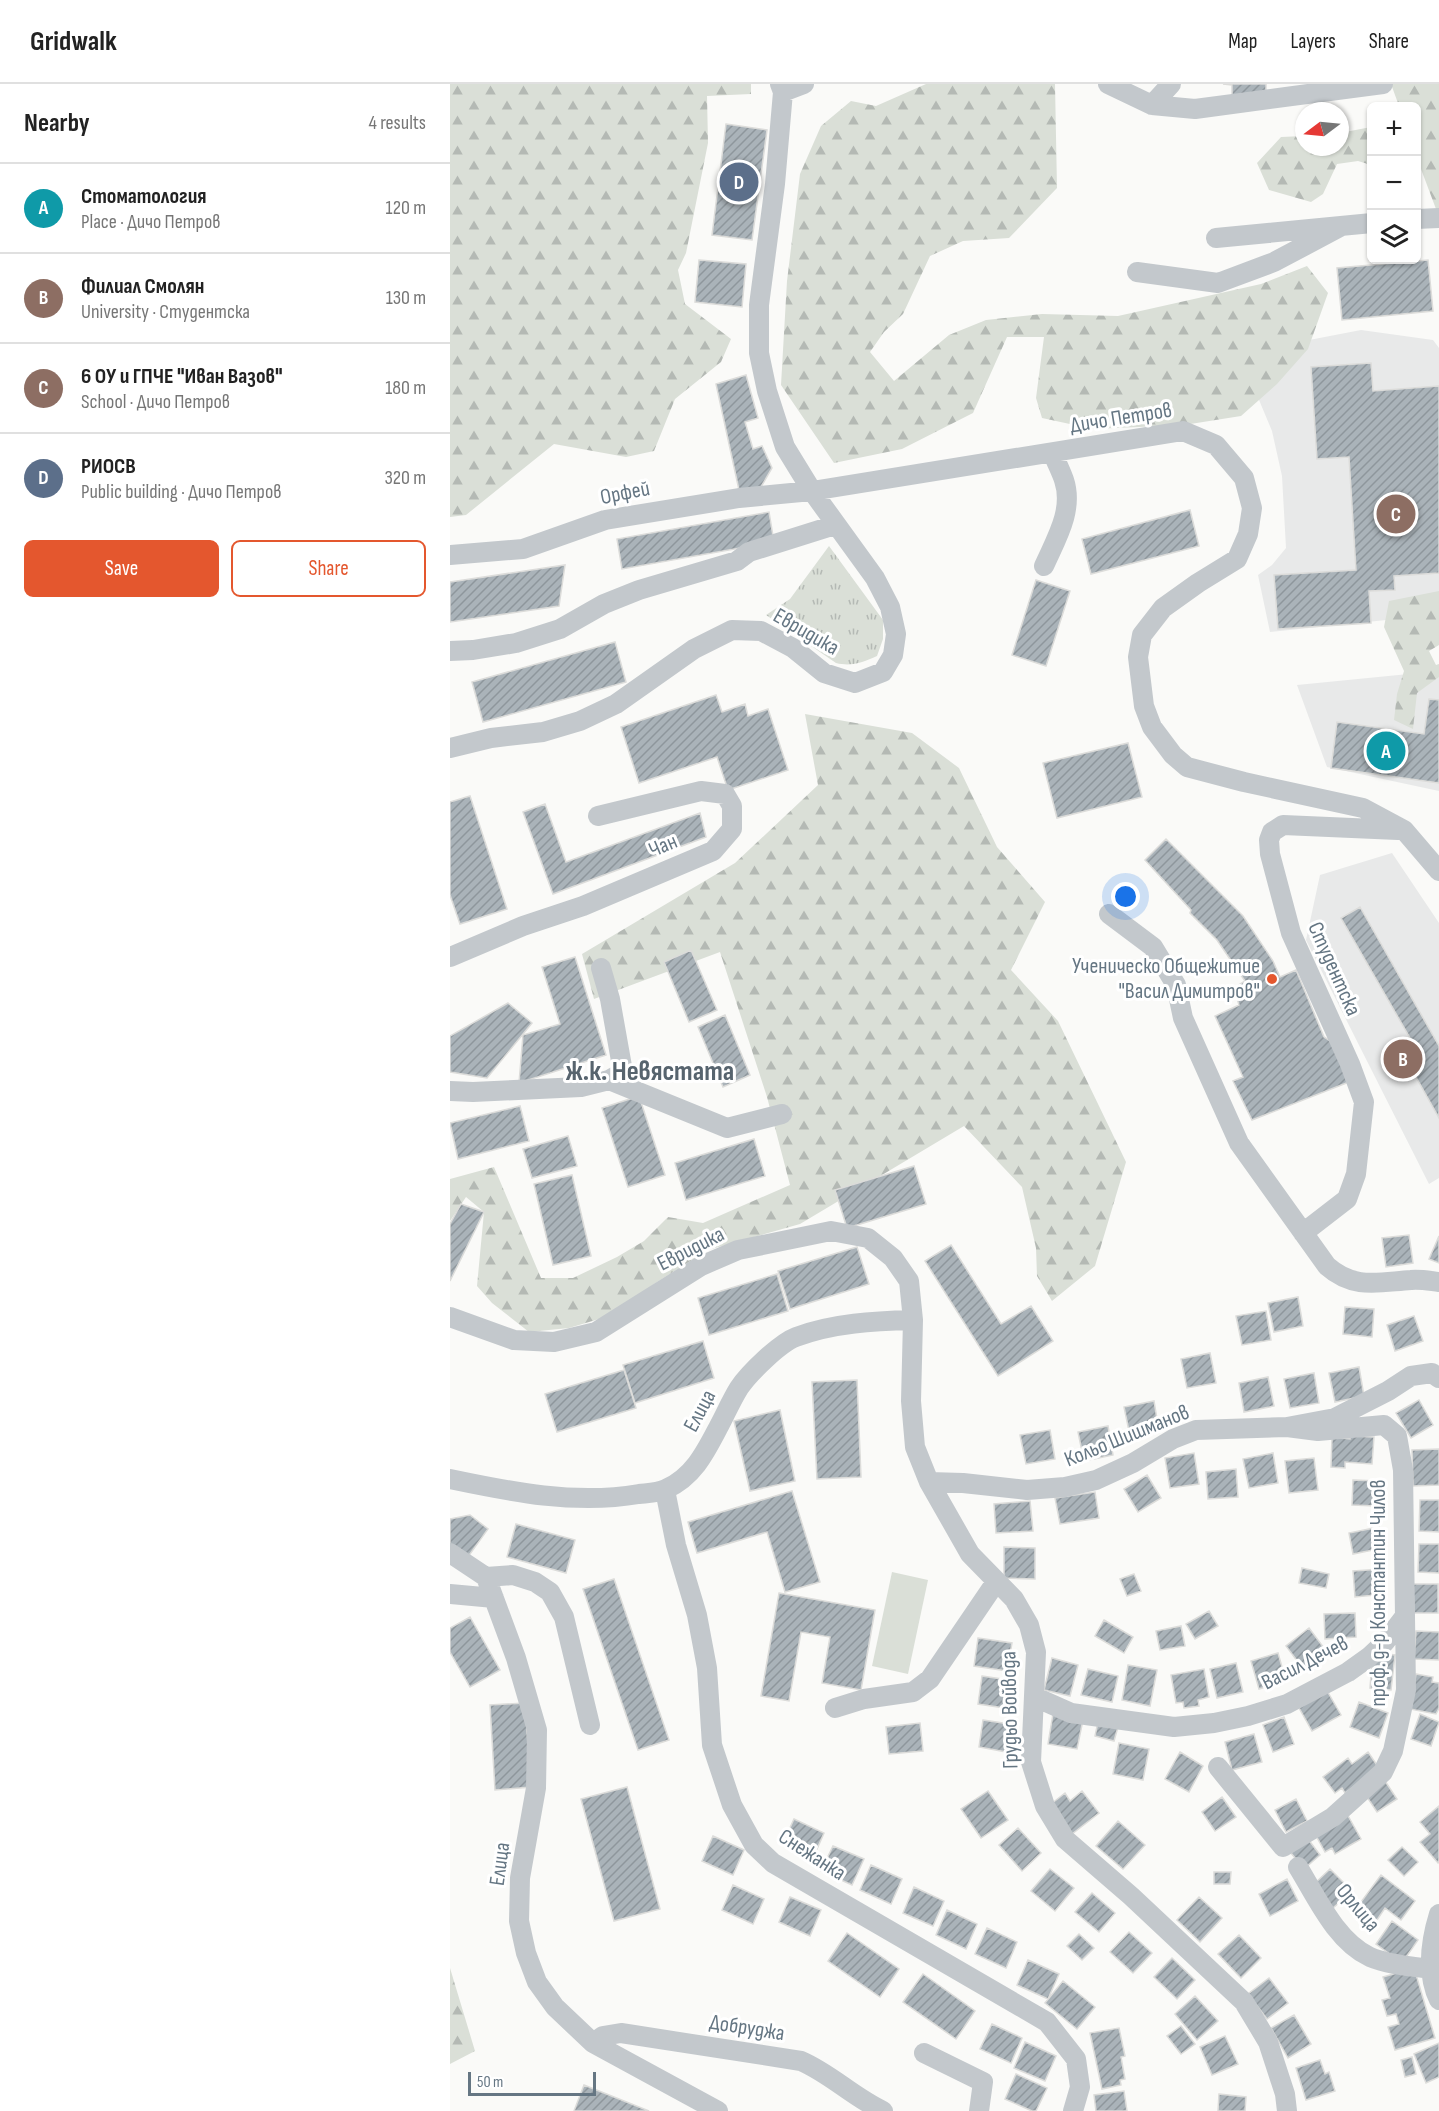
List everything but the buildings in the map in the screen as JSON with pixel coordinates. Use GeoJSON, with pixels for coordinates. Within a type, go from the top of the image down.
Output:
{"type":"FeatureCollection","features":[{"type":"Feature","properties":{"kind":"street"},"geometry":{"type":"LineString","coordinates":[[804,84],[781,88],[775,184],[759,305],[759,353],[767,391],[785,447],[812,491]]}},
{"type":"Feature","properties":{"kind":"street"},"geometry":{"type":"LineString","coordinates":[[1108,84],[1152,105],[1195,109],[1383,84]]}},
{"type":"Feature","properties":{"kind":"street"},"geometry":{"type":"LineString","coordinates":[[1152,105],[1172,84]]}},
{"type":"Feature","properties":{"kind":"street"},"geometry":{"type":"LineString","coordinates":[[1421,219],[1439,218]]}},
{"type":"Feature","properties":{"kind":"street"},"geometry":{"type":"LineString","coordinates":[[1216,238],[1367,224]]}},
{"type":"Feature","properties":{"kind":"street"},"geometry":{"type":"LineString","coordinates":[[1137,272],[1218,283],[1274,262],[1340,227]]}},
{"type":"Feature","properties":{"kind":"street","name":"Дичо Петров"},"geometry":{"type":"LineString","coordinates":[[812,491],[1183,431],[1216,445],[1244,478],[1252,508],[1248,534],[1237,559],[1163,608],[1142,634],[1138,657],[1144,706],[1152,727],[1173,755],[1187,767],[1363,808],[1404,830],[1439,871]]}},
{"type":"Feature","properties":{"kind":"street"},"geometry":{"type":"LineString","coordinates":[[1044,566],[1060,529],[1067,503],[1065,480],[1053,453]]}},
{"type":"Feature","properties":{"kind":"street","name":"Евридика"},"geometry":{"type":"LineString","coordinates":[[450,748],[490,738],[543,732],[580,721],[616,704],[694,649],[732,630],[761,631],[794,648],[824,673],[855,683],[883,672],[893,655],[896,634],[890,607],[876,578],[812,491]]}},
{"type":"Feature","properties":{"kind":"street","name":"Орфей"},"geometry":{"type":"LineString","coordinates":[[450,555],[523,549],[605,520],[739,498],[812,491]]}},
{"type":"Feature","properties":{"kind":"street"},"geometry":{"type":"LineString","coordinates":[[450,651],[473,650],[516,642],[560,629],[604,604],[639,590],[737,561],[749,552],[836,525]]}},
{"type":"Feature","properties":{"kind":"street","name":"Чан"},"geometry":{"type":"LineString","coordinates":[[450,957],[523,926],[583,906],[713,851],[732,829],[733,817],[732,806],[725,794],[701,791],[598,816]]}},
{"type":"Feature","properties":{"kind":"street","name":"Студентска"},"geometry":{"type":"LineString","coordinates":[[1304,1233],[1347,1198],[1356,1174],[1364,1102],[1350,1064],[1291,933],[1269,854],[1269,840],[1272,832],[1283,825],[1404,830]]}},
{"type":"Feature","properties":{"kind":"street"},"geometry":{"type":"LineString","coordinates":[[1109,914],[1153,947],[1165,966],[1176,985],[1183,1018],[1239,1143],[1327,1266],[1339,1277],[1368,1284],[1414,1280],[1439,1282]]}},
{"type":"Feature","properties":{"kind":"street"},"geometry":{"type":"LineString","coordinates":[[450,1091],[581,1087],[609,1080],[623,1072],[610,999],[601,968]]}},
{"type":"Feature","properties":{"kind":"street"},"geometry":{"type":"LineString","coordinates":[[609,1080],[727,1128],[782,1114]]}},
{"type":"Feature","properties":{"kind":"street","name":"Евридика"},"geometry":{"type":"LineString","coordinates":[[450,1317],[514,1340],[554,1342],[596,1332],[701,1266],[738,1250],[831,1231],[868,1238],[893,1258],[909,1281],[913,1320]]}},
{"type":"Feature","properties":{"kind":"street","name":"Грудьо Войвода"},"geometry":{"type":"LineString","coordinates":[[913,1320],[910,1401],[915,1447],[929,1482],[970,1554],[1014,1599],[1029,1625],[1036,1652],[1031,1762],[1045,1806],[1065,1839],[1245,2002],[1268,2042],[1285,2094],[1287,2111]]}},
{"type":"Feature","properties":{"kind":"street","name":"Елица"},"geometry":{"type":"LineString","coordinates":[[450,1479],[518,1494],[568,1498],[623,1497],[665,1490],[686,1477],[702,1458],[740,1387],[757,1366],[794,1338],[815,1331],[870,1322],[913,1320]]}},
{"type":"Feature","properties":{"kind":"street","name":"Кольо Шишманов"},"geometry":{"type":"LineString","coordinates":[[929,1482],[1027,1490],[1065,1487],[1095,1480],[1133,1463],[1173,1439],[1196,1430],[1287,1427],[1335,1418],[1411,1376],[1432,1373],[1439,1378]]}},
{"type":"Feature","properties":{"kind":"street","name":"проф. д-р Константин Чилов"},"geometry":{"type":"LineString","coordinates":[[1218,1767],[1283,1846],[1333,1817],[1383,1772],[1394,1751],[1406,1690],[1403,1470],[1397,1436],[1384,1425],[1318,1431],[1287,1427]]}},
{"type":"Feature","properties":{"kind":"street","name":"Снежанка"},"geometry":{"type":"LineString","coordinates":[[665,1490],[676,1545],[697,1615],[707,1668],[712,1745],[732,1805],[754,1845],[773,1863],[1047,2022],[1076,2059],[1080,2086],[1072,2111]]}},
{"type":"Feature","properties":{"kind":"street"},"geometry":{"type":"LineString","coordinates":[[450,1553],[486,1577],[513,1575],[535,1582],[550,1592],[564,1617],[590,1725]]}},
{"type":"Feature","properties":{"kind":"street","name":"Елица"},"geometry":{"type":"LineString","coordinates":[[486,1577],[516,1658],[537,1730],[536,1788],[520,1878],[519,1921],[526,1953],[537,1982],[555,2007],[593,2043],[718,2111]]}},
{"type":"Feature","properties":{"kind":"street"},"geometry":{"type":"LineString","coordinates":[[835,1708],[864,1699],[913,1692],[930,1678],[996,1582]]}},
{"type":"Feature","properties":{"kind":"street"},"geometry":{"type":"LineString","coordinates":[[450,1594],[494,1598]]}},
{"type":"Feature","properties":{"kind":"street","name":"Васил Дечев"},"geometry":{"type":"LineString","coordinates":[[1035,1697],[1071,1713],[1174,1727],[1214,1723],[1248,1716],[1287,1704],[1348,1672],[1369,1657],[1396,1629],[1405,1616]]}},
{"type":"Feature","properties":{"kind":"street","name":"Орлица"},"geometry":{"type":"LineString","coordinates":[[1298,1867],[1331,1922],[1354,1947],[1370,1957],[1394,1965],[1430,1969]]}},
{"type":"Feature","properties":{"kind":"street"},"geometry":{"type":"LineString","coordinates":[[1439,1914],[1434,1930],[1430,1969],[1434,1991],[1439,2000]]}},
{"type":"Feature","properties":{"kind":"street","name":"Добруджа"},"geometry":{"type":"LineString","coordinates":[[593,2043],[603,2036],[621,2033],[801,2061],[821,2069],[859,2099],[882,2111]]}},
{"type":"Feature","properties":{"kind":"street"},"geometry":{"type":"LineString","coordinates":[[924,2053],[982,2082],[979,2111]]}},
{"type":"Feature","properties":{"kind":"shaded area"},"geometry":{"type":"Polygon","coordinates":[[[1361,330],[1433,340],[1439,348],[1439,597],[1396,619],[1270,632],[1258,575],[1272,565],[1286,548],[1282,476],[1272,431],[1249,376],[1273,347],[1361,330]]]}},
{"type":"Feature","properties":{"kind":"shaded area"},"geometry":{"type":"Polygon","coordinates":[[[1439,671],[1439,791],[1327,767],[1297,685],[1439,671]]]}},
{"type":"Feature","properties":{"kind":"shaded area"},"geometry":{"type":"Polygon","coordinates":[[[1392,853],[1439,923],[1439,1178],[1429,1184],[1306,940],[1320,875],[1392,853]]]}},
{"type":"Feature","properties":{"kind":"green space"},"geometry":{"type":"Polygon","coordinates":[[[450,84],[751,84],[751,94],[707,96],[708,143],[686,253],[678,270],[685,304],[731,339],[721,362],[675,399],[654,451],[626,457],[554,444],[466,515],[450,517],[450,84]]]}},
{"type":"Feature","properties":{"kind":"green space"},"geometry":{"type":"Polygon","coordinates":[[[926,84],[1055,84],[1057,188],[1009,238],[963,241],[930,256],[903,314],[884,332],[870,352],[894,381],[949,335],[986,320],[1042,314],[1118,316],[1261,284],[1307,266],[1328,293],[1308,349],[1277,384],[1241,416],[1184,425],[1093,429],[1042,418],[1036,398],[1044,337],[1007,337],[973,413],[902,449],[834,463],[781,385],[787,281],[800,174],[821,126],[851,101],[876,106],[926,84]]]}},
{"type":"Feature","properties":{"kind":"green space"},"geometry":{"type":"Polygon","coordinates":[[[1391,84],[1439,84],[1439,217],[1421,169],[1421,102],[1398,102],[1391,84]]]}},
{"type":"Feature","properties":{"kind":"green space"},"geometry":{"type":"Polygon","coordinates":[[[1367,128],[1367,164],[1358,161],[1337,164],[1323,194],[1311,202],[1269,190],[1257,163],[1281,137],[1295,136],[1295,156],[1349,156],[1349,131],[1367,128]]]}},
{"type":"Feature","properties":{"kind":"green space"},"geometry":{"type":"Polygon","coordinates":[[[829,546],[883,620],[883,639],[877,656],[857,663],[836,663],[766,615],[790,599],[829,546]]]}},
{"type":"Feature","properties":{"kind":"green space"},"geometry":{"type":"Polygon","coordinates":[[[1439,591],[1439,645],[1429,651],[1436,665],[1439,664],[1439,677],[1417,693],[1413,729],[1394,720],[1397,694],[1404,671],[1384,627],[1389,601],[1439,591]]]}},
{"type":"Feature","properties":{"kind":"green space"},"geometry":{"type":"Polygon","coordinates":[[[805,714],[912,733],[959,768],[997,847],[1045,902],[1011,970],[1058,1021],[1126,1162],[1095,1266],[1052,1301],[1037,1276],[1036,1248],[1022,1187],[964,1126],[800,1224],[708,1250],[609,1316],[569,1328],[529,1332],[492,1303],[477,1286],[484,1212],[466,1197],[450,1221],[450,1179],[494,1167],[541,1278],[573,1278],[617,1257],[644,1241],[668,1217],[703,1223],[790,1185],[767,1097],[720,952],[594,999],[582,954],[735,863],[818,785],[805,714]]]}},
{"type":"Feature","properties":{"kind":"green space"},"geometry":{"type":"Polygon","coordinates":[[[892,1572],[928,1580],[908,1674],[872,1666],[892,1572]]]}},
{"type":"Feature","properties":{"kind":"green space"},"geometry":{"type":"Polygon","coordinates":[[[450,1968],[475,2051],[450,2064],[450,1968]]]}},
{"type":"Feature","properties":{"kind":"place","name":"РИОСВ"},"geometry":{"type":"Point","coordinates":[739,182]}},
{"type":"Feature","properties":{"kind":"place","name":"6 ОУ и ГПЧЕ \"Иван Вазов\""},"geometry":{"type":"Point","coordinates":[1396,514]}},
{"type":"Feature","properties":{"kind":"place","name":"Стоматология"},"geometry":{"type":"Point","coordinates":[1386,751]}},
{"type":"Feature","properties":{"kind":"place","name":"Ученическо Общежитие \"Васил Димитров\""},"geometry":{"type":"Point","coordinates":[1272,979]}},
{"type":"Feature","properties":{"kind":"place","name":"Филиал Смолян"},"geometry":{"type":"Point","coordinates":[1403,1059]}},
{"type":"Feature","properties":{"kind":"district","name":"ж.к. Невястата"},"geometry":{"type":"Point","coordinates":[650,1071]}}]}
